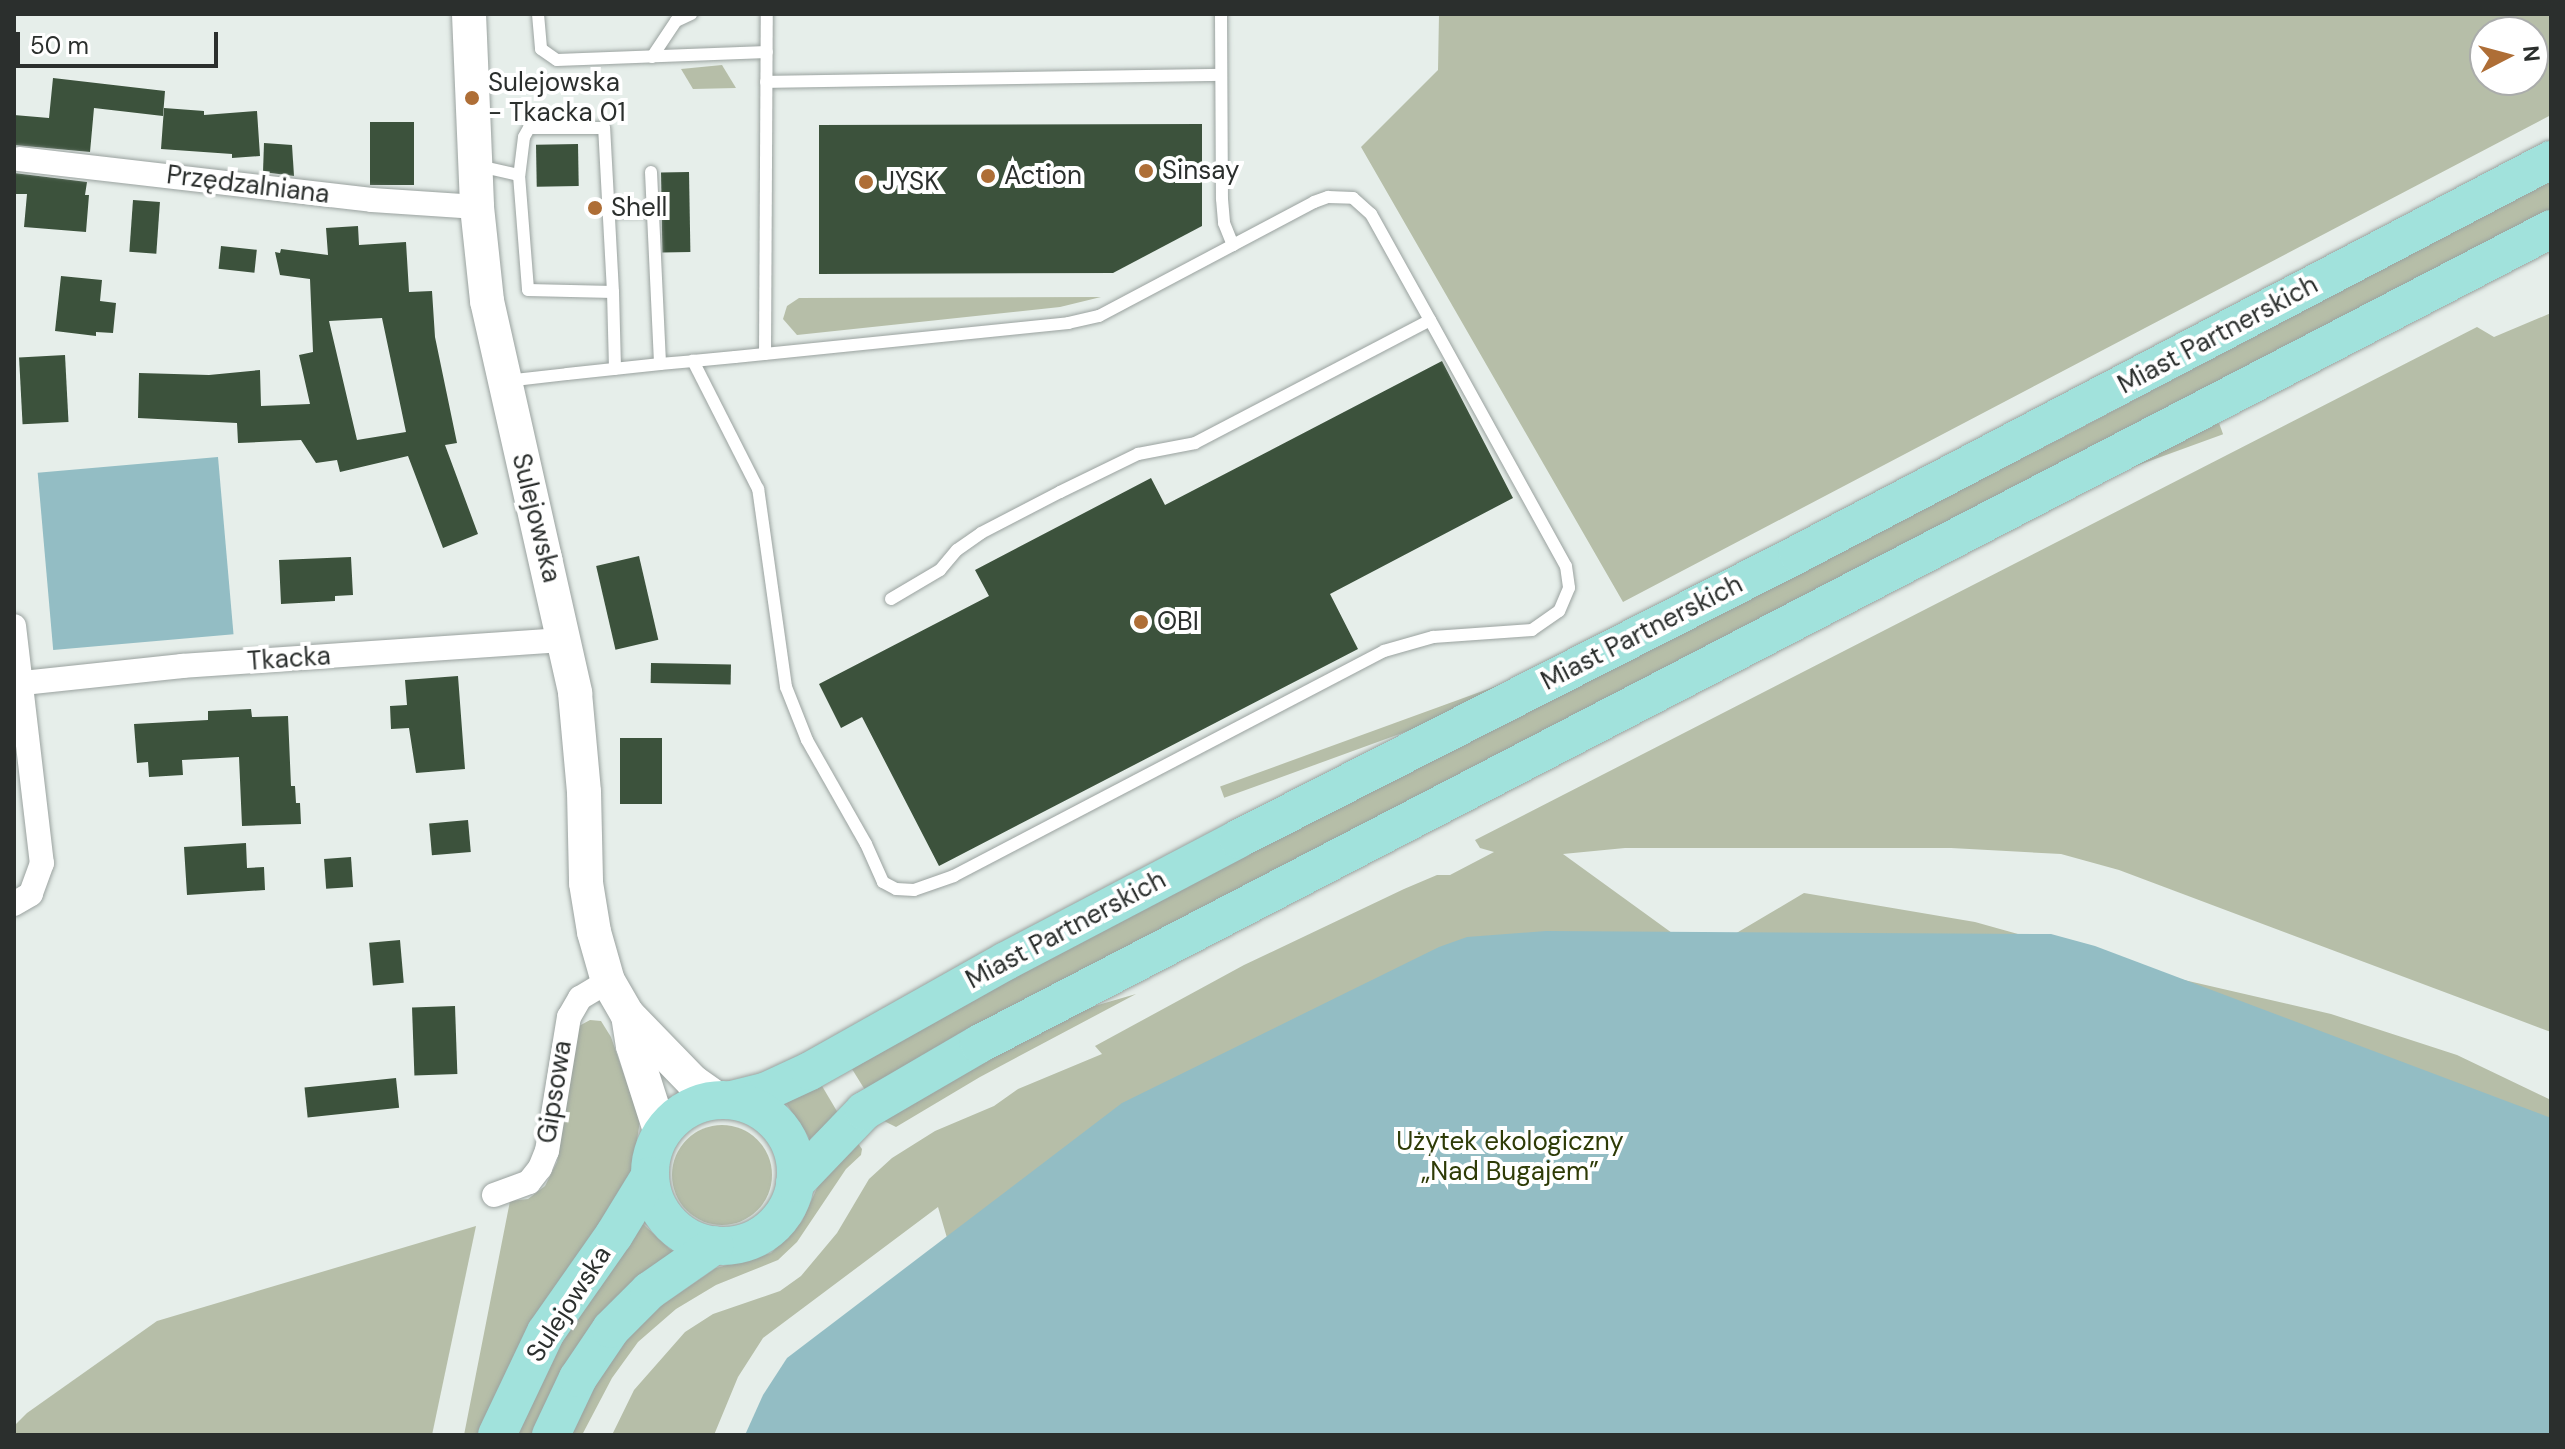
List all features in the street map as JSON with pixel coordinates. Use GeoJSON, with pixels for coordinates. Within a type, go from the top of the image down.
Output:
{"type":"FeatureCollection","features":[{"type":"Feature","properties":{"kind":"main road","name":"Sulejowska"},"geometry":{"type":"LineString","coordinates":[[469,14],[477,207],[487,301],[503,382],[565,640],[580,741],[589,910],[608,981],[628,1015],[693,1082],[726,1100]]}},
{"type":"Feature","properties":{"kind":"main road","name":"Miast Partnerskich"},"geometry":{"type":"LineString","coordinates":[[726,1100],[767,1091],[810,1071],[993,968],[1238,839],[1798,554],[2551,160]]}},
{"type":"Feature","properties":{"kind":"main road"},"geometry":{"type":"LineString","coordinates":[[795,1183],[864,1111],[979,1044],[2551,229]]}},
{"type":"Feature","properties":{"kind":"main road","name":"Sulejowska"},"geometry":{"type":"LineString","coordinates":[[628,1015],[633,1046],[661,1134]]}},
{"type":"Feature","properties":{"kind":"main road"},"geometry":{"type":"LineString","coordinates":[[726,1100],[757,1108],[777,1124],[791,1145],[795,1183],[787,1207],[770,1229],[745,1242],[715,1245],[688,1237],[676,1228],[658,1205],[650,1176],[655,1147],[661,1134],[692,1106],[726,1100]]}},
{"type":"Feature","properties":{"kind":"main road","name":"Sulejowska"},"geometry":{"type":"LineString","coordinates":[[497,1435],[546,1332],[614,1235],[650,1176]]}},
{"type":"Feature","properties":{"kind":"main road","name":"Sulejowska"},"geometry":{"type":"LineString","coordinates":[[551,1435],[578,1378],[611,1329],[649,1291],[715,1245]]}},
{"type":"Feature","properties":{"kind":"street","name":"Przędzalniana"},"geometry":{"type":"LineString","coordinates":[[19,159],[372,200],[477,207]]}},
{"type":"Feature","properties":{"kind":"street"},"geometry":{"type":"LineString","coordinates":[[14,626],[17,684],[42,863],[31,894],[14,904]]}},
{"type":"Feature","properties":{"kind":"street","name":"Tkacka"},"geometry":{"type":"LineString","coordinates":[[17,684],[182,666],[565,640]]}},
{"type":"Feature","properties":{"kind":"street","name":"Gipsowa"},"geometry":{"type":"LineString","coordinates":[[494,1195],[529,1182],[540,1168],[547,1151],[569,1017],[580,998],[608,981]]}},
{"type":"Feature","properties":{"kind":"lane"},"geometry":{"type":"LineString","coordinates":[[538,14],[541,49],[548,57],[568,60],[767,52]]}},
{"type":"Feature","properties":{"kind":"lane"},"geometry":{"type":"LineString","coordinates":[[652,57],[676,21],[691,14]]}},
{"type":"Feature","properties":{"kind":"lane"},"geometry":{"type":"LineString","coordinates":[[765,354],[767,14]]}},
{"type":"Feature","properties":{"kind":"lane"},"geometry":{"type":"LineString","coordinates":[[1221,14],[1222,199],[1224,223],[1233,245]]}},
{"type":"Feature","properties":{"kind":"lane"},"geometry":{"type":"LineString","coordinates":[[766,82],[1220,75]]}},
{"type":"Feature","properties":{"kind":"lane"},"geometry":{"type":"LineString","coordinates":[[613,292],[528,290],[519,175],[524,137],[529,128],[604,128],[613,292],[615,369]]}},
{"type":"Feature","properties":{"kind":"lane"},"geometry":{"type":"LineString","coordinates":[[475,166],[519,175]]}},
{"type":"Feature","properties":{"kind":"lane"},"geometry":{"type":"LineString","coordinates":[[651,172],[660,364]]}},
{"type":"Feature","properties":{"kind":"lane"},"geometry":{"type":"LineString","coordinates":[[503,382],[660,364],[1068,323],[1099,316],[1314,202],[1328,197],[1353,198],[1371,214],[1430,320],[1566,566],[1569,588],[1559,611],[1532,630],[1433,637],[1384,651],[954,876],[914,890],[896,889],[883,882],[866,844],[807,740],[786,687],[758,489],[693,361]]}},
{"type":"Feature","properties":{"kind":"lane"},"geometry":{"type":"LineString","coordinates":[[609,212],[653,211]]}},
{"type":"Feature","properties":{"kind":"lane"},"geometry":{"type":"LineString","coordinates":[[891,599],[940,570],[957,550],[981,533],[1048,498],[1138,454],[1195,443],[1430,320]]}},
{"type":"Feature","properties":{"kind":"green space"},"geometry":{"type":"Polygon","coordinates":[[[1439,14],[2551,14],[2551,115],[1623,602],[1361,147],[1438,70],[1439,14]]]}},
{"type":"Feature","properties":{"kind":"green space"},"geometry":{"type":"Polygon","coordinates":[[[722,65],[736,88],[693,89],[681,69],[722,65]]]}},
{"type":"Feature","properties":{"kind":"green space"},"geometry":{"type":"Polygon","coordinates":[[[2551,180],[2551,211],[865,1090],[852,1069],[953,1010],[1155,902],[2073,432],[2551,180]]]}},
{"type":"Feature","properties":{"kind":"green space"},"geometry":{"type":"Polygon","coordinates":[[[1101,297],[1060,307],[797,335],[783,319],[787,306],[799,298],[1101,297]]]}},
{"type":"Feature","properties":{"kind":"green space","name":"Użytek ekologiczny „Nad Bugajem”"},"geometry":{"type":"Polygon","coordinates":[[[2551,313],[2551,1032],[2119,870],[2061,854],[1951,848],[1625,848],[1563,854],[1701,954],[1804,893],[1975,922],[2171,977],[2331,1014],[2457,1055],[2551,1100],[2551,1435],[970,1317],[938,1207],[763,1338],[738,1377],[714,1435],[612,1435],[634,1390],[685,1332],[713,1314],[780,1291],[801,1276],[837,1233],[869,1179],[892,1158],[935,1131],[994,1106],[1018,1089],[1102,1054],[1095,1046],[1244,965],[1404,889],[1437,875],[1450,875],[1494,852],[1480,848],[1475,840],[2477,327],[2494,337],[2551,313]]]}},
{"type":"Feature","properties":{"kind":"green space"},"geometry":{"type":"Polygon","coordinates":[[[2219,423],[2223,434],[1224,798],[1220,787],[2219,423]]]}},
{"type":"Feature","properties":{"kind":"green space"},"geometry":{"type":"Polygon","coordinates":[[[1136,994],[980,1077],[896,1127],[884,1121],[1013,1044],[1084,1009],[1136,994]]]}},
{"type":"Feature","properties":{"kind":"green space"},"geometry":{"type":"Polygon","coordinates":[[[590,1020],[601,1021],[611,1037],[640,1121],[633,1166],[625,1192],[481,1435],[464,1435],[510,1201],[528,1199],[545,1186],[557,1162],[579,1026],[590,1020]]]}},
{"type":"Feature","properties":{"kind":"green space"},"geometry":{"type":"Polygon","coordinates":[[[822,1086],[838,1113],[810,1139],[786,1103],[822,1086]]]}},
{"type":"Feature","properties":{"kind":"green space"},"geometry":{"type":"Polygon","coordinates":[[[722,1125],[741,1129],[757,1140],[768,1156],[772,1175],[768,1194],[757,1210],[741,1221],[722,1225],[703,1221],[687,1210],[676,1194],[672,1175],[676,1156],[687,1140],[703,1129],[722,1125]]]}},
{"type":"Feature","properties":{"kind":"green space"},"geometry":{"type":"Polygon","coordinates":[[[857,1142],[862,1149],[861,1155],[846,1169],[797,1242],[778,1260],[716,1285],[676,1309],[638,1342],[612,1378],[582,1435],[567,1435],[602,1369],[645,1317],[716,1268],[771,1253],[802,1221],[817,1188],[833,1165],[857,1142]]]}},
{"type":"Feature","properties":{"kind":"green space"},"geometry":{"type":"Polygon","coordinates":[[[641,1222],[675,1254],[536,1435],[513,1435],[548,1358],[641,1222]]]}},
{"type":"Feature","properties":{"kind":"green space"},"geometry":{"type":"Polygon","coordinates":[[[476,1226],[432,1435],[14,1435],[14,1426],[27,1413],[157,1321],[476,1226]]]}},
{"type":"Feature","properties":{"kind":"water"},"geometry":{"type":"Polygon","coordinates":[[[218,457],[234,634],[53,650],[38,473],[218,457]]]}},
{"type":"Feature","properties":{"kind":"water","name":"Użytek ekologiczny „Nad Bugajem”"},"geometry":{"type":"Polygon","coordinates":[[[1546,931],[2051,934],[2095,946],[2551,1118],[2551,1435],[745,1435],[763,1395],[787,1358],[1122,1103],[1439,947],[1467,937],[1546,931]]]}},
{"type":"Feature","properties":{"kind":"building"},"geometry":{"type":"Polygon","coordinates":[[[53,78],[165,91],[163,116],[94,108],[90,152],[14,145],[14,115],[49,118],[53,78]]]}},
{"type":"Feature","properties":{"kind":"building"},"geometry":{"type":"Polygon","coordinates":[[[164,108],[204,111],[204,115],[257,111],[260,156],[232,158],[232,154],[161,149],[164,108]]]}},
{"type":"Feature","properties":{"kind":"building"},"geometry":{"type":"Polygon","coordinates":[[[370,122],[414,122],[414,185],[370,185],[370,122]]]}},
{"type":"Feature","properties":{"kind":"building"},"geometry":{"type":"Polygon","coordinates":[[[1202,124],[1202,226],[1113,273],[819,274],[819,125],[1202,124]]]}},
{"type":"Feature","properties":{"kind":"building"},"geometry":{"type":"Polygon","coordinates":[[[264,143],[292,145],[294,176],[263,172],[264,143]]]}},
{"type":"Feature","properties":{"kind":"building"},"geometry":{"type":"Polygon","coordinates":[[[578,144],[579,186],[537,187],[536,145],[578,144]]]}},
{"type":"Feature","properties":{"kind":"building"},"geometry":{"type":"Polygon","coordinates":[[[661,172],[689,172],[690,252],[662,252],[661,172]]]}},
{"type":"Feature","properties":{"kind":"building"},"geometry":{"type":"Polygon","coordinates":[[[14,173],[87,182],[86,232],[24,227],[27,194],[14,194],[14,173]]]}},
{"type":"Feature","properties":{"kind":"building"},"geometry":{"type":"Polygon","coordinates":[[[133,200],[160,202],[156,254],[129,252],[133,200]]]}},
{"type":"Feature","properties":{"kind":"building"},"geometry":{"type":"Polygon","coordinates":[[[358,226],[359,245],[406,242],[409,292],[432,291],[435,337],[457,443],[445,445],[478,534],[443,548],[408,456],[340,472],[337,460],[316,463],[301,440],[238,443],[237,423],[138,418],[139,373],[209,375],[260,370],[261,406],[310,404],[299,355],[313,352],[310,279],[280,275],[275,252],[280,253],[281,249],[328,255],[326,228],[358,226]],[[382,318],[329,321],[357,440],[406,432],[382,318]]]}},
{"type":"Feature","properties":{"kind":"building"},"geometry":{"type":"Polygon","coordinates":[[[221,246],[257,250],[254,273],[219,269],[221,246]]]}},
{"type":"Feature","properties":{"kind":"building"},"geometry":{"type":"Polygon","coordinates":[[[61,276],[102,280],[100,301],[116,303],[113,333],[96,332],[96,336],[55,331],[61,276]]]}},
{"type":"Feature","properties":{"kind":"building"},"geometry":{"type":"Polygon","coordinates":[[[65,355],[69,422],[23,424],[19,357],[65,355]]]}},
{"type":"Feature","properties":{"kind":"building","name":"OBI"},"geometry":{"type":"Polygon","coordinates":[[[1442,361],[1513,498],[1330,594],[1358,649],[939,866],[862,717],[841,728],[819,684],[989,596],[975,570],[1151,478],[1165,505],[1442,361]]]}},
{"type":"Feature","properties":{"kind":"building"},"geometry":{"type":"Polygon","coordinates":[[[639,556],[658,640],[615,650],[596,566],[639,556]]]}},
{"type":"Feature","properties":{"kind":"building"},"geometry":{"type":"Polygon","coordinates":[[[351,557],[353,595],[335,596],[335,601],[281,604],[279,560],[351,557]]]}},
{"type":"Feature","properties":{"kind":"building"},"geometry":{"type":"Polygon","coordinates":[[[651,663],[731,664],[731,684],[651,683],[651,663]]]}},
{"type":"Feature","properties":{"kind":"building"},"geometry":{"type":"Polygon","coordinates":[[[458,676],[465,769],[416,773],[409,728],[391,729],[390,706],[407,705],[405,680],[458,676]]]}},
{"type":"Feature","properties":{"kind":"building"},"geometry":{"type":"Polygon","coordinates":[[[251,709],[252,717],[288,716],[291,786],[295,786],[296,803],[300,803],[301,824],[242,826],[239,757],[182,760],[183,775],[149,777],[148,762],[137,763],[134,724],[208,720],[208,711],[251,709]]]}},
{"type":"Feature","properties":{"kind":"building"},"geometry":{"type":"Polygon","coordinates":[[[620,738],[662,738],[662,804],[620,804],[620,738]]]}},
{"type":"Feature","properties":{"kind":"building"},"geometry":{"type":"Polygon","coordinates":[[[468,820],[471,852],[432,855],[429,823],[468,820]]]}},
{"type":"Feature","properties":{"kind":"building"},"geometry":{"type":"Polygon","coordinates":[[[246,843],[247,868],[264,867],[265,890],[187,895],[184,847],[246,843]]]}},
{"type":"Feature","properties":{"kind":"building"},"geometry":{"type":"Polygon","coordinates":[[[351,857],[353,887],[326,889],[324,859],[351,857]]]}},
{"type":"Feature","properties":{"kind":"building"},"geometry":{"type":"Polygon","coordinates":[[[400,940],[404,983],[373,986],[369,943],[400,940]]]}},
{"type":"Feature","properties":{"kind":"building"},"geometry":{"type":"Polygon","coordinates":[[[455,1006],[457,1074],[414,1075],[412,1008],[455,1006]]]}},
{"type":"Feature","properties":{"kind":"building"},"geometry":{"type":"Polygon","coordinates":[[[396,1078],[399,1108],[308,1117],[305,1088],[396,1078]]]}},
{"type":"Feature","properties":{"kind":"place","name":"Sulejowska - Tkacka 01"},"geometry":{"type":"Point","coordinates":[472,98]}},
{"type":"Feature","properties":{"kind":"place","name":"Sinsay"},"geometry":{"type":"Point","coordinates":[1146,171]}},
{"type":"Feature","properties":{"kind":"place","name":"Action"},"geometry":{"type":"Point","coordinates":[988,176]}},
{"type":"Feature","properties":{"kind":"place","name":"JYSK"},"geometry":{"type":"Point","coordinates":[866,182]}},
{"type":"Feature","properties":{"kind":"place","name":"Shell"},"geometry":{"type":"Point","coordinates":[595,208]}},
{"type":"Feature","properties":{"kind":"place","name":"OBI"},"geometry":{"type":"Point","coordinates":[1141,622]}}]}
